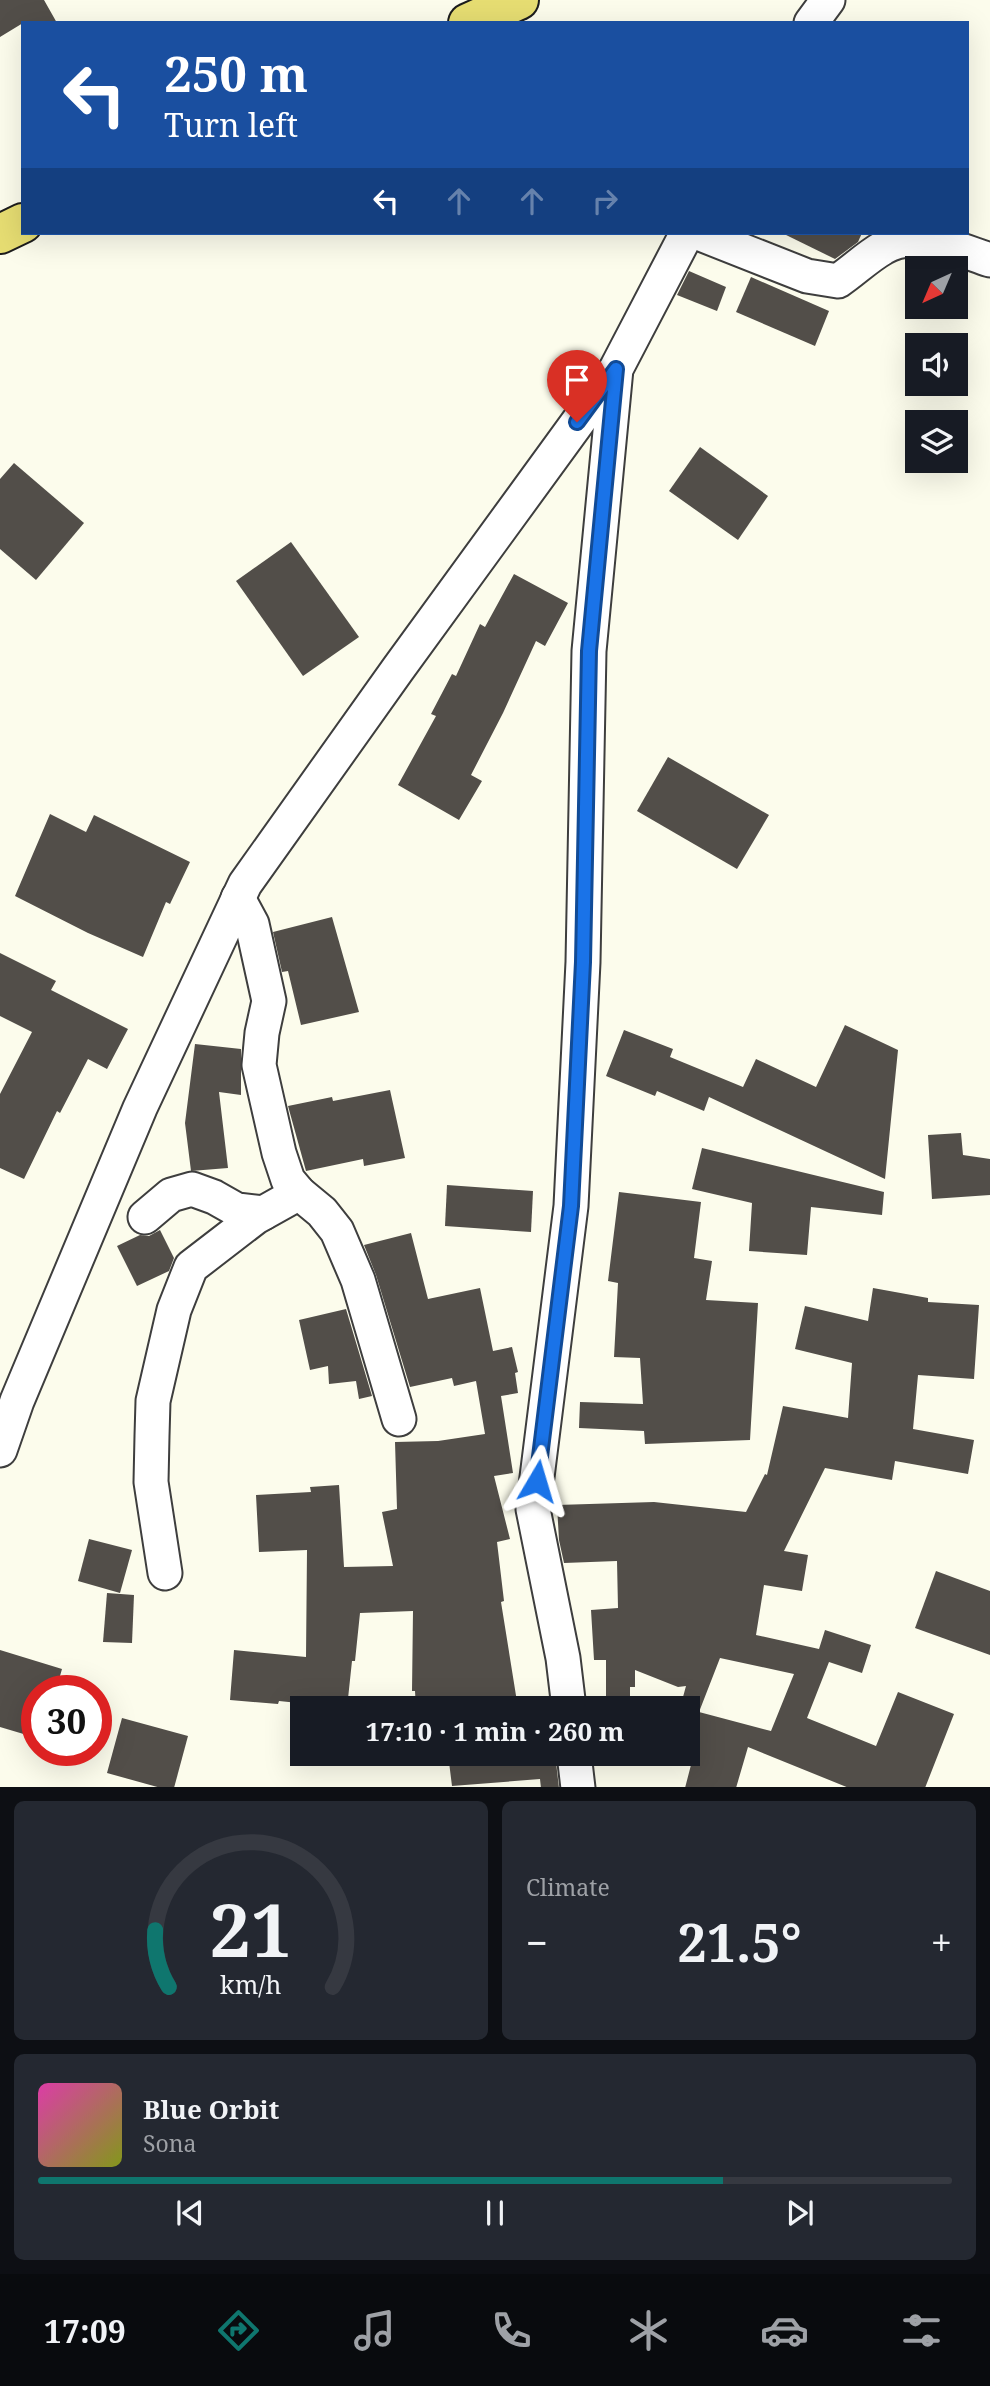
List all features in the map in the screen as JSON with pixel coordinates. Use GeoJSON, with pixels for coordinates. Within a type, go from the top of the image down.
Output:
{"type":"FeatureCollection","features":[{"type":"Feature","properties":{"kind":"main road"},"geometry":{"type":"LineString","coordinates":[[472,21],[519,0]]}},
{"type":"Feature","properties":{"kind":"main road"},"geometry":{"type":"LineString","coordinates":[[0,233],[21,224]]}},
{"type":"Feature","properties":{"kind":"street"},"geometry":{"type":"LineString","coordinates":[[812,21],[828,0]]}},
{"type":"Feature","properties":{"kind":"street"},"geometry":{"type":"LineString","coordinates":[[0,1450],[17,1401],[135,1121],[245,884],[616,369],[686,235]]}},
{"type":"Feature","properties":{"kind":"street"},"geometry":{"type":"LineString","coordinates":[[703,235],[807,276],[838,281],[884,247],[907,239],[950,247],[990,260]]}},
{"type":"Feature","properties":{"kind":"street"},"geometry":{"type":"LineString","coordinates":[[568,1696],[563,1658],[533,1508],[571,1206],[583,962],[589,651],[616,369]]}},
{"type":"Feature","properties":{"kind":"street"},"geometry":{"type":"LineString","coordinates":[[238,898],[252,924],[269,1000],[259,1065],[278,1153],[288,1180],[322,1212],[337,1231],[358,1280],[399,1419]]}},
{"type":"Feature","properties":{"kind":"street"},"geometry":{"type":"LineString","coordinates":[[145,1217],[171,1195],[192,1189],[237,1210],[262,1213]]}},
{"type":"Feature","properties":{"kind":"street"},"geometry":{"type":"LineString","coordinates":[[165,1573],[150,1482],[153,1401],[174,1310],[191,1266],[262,1213],[299,1193]]}},
{"type":"Feature","properties":{"kind":"street"},"geometry":{"type":"LineString","coordinates":[[575,1766],[578,1787]]}},
{"type":"Feature","properties":{"kind":"building"},"geometry":{"type":"Polygon","coordinates":[[[0,0],[44,0],[56,21],[21,21],[21,24],[0,37],[0,0]]]}},
{"type":"Feature","properties":{"kind":"building"},"geometry":{"type":"Polygon","coordinates":[[[786,235],[861,235],[858,242],[835,259],[786,235]]]}},
{"type":"Feature","properties":{"kind":"building"},"geometry":{"type":"Polygon","coordinates":[[[689,271],[726,287],[717,311],[677,295],[689,271]]]}},
{"type":"Feature","properties":{"kind":"building"},"geometry":{"type":"Polygon","coordinates":[[[751,277],[829,311],[815,346],[736,312],[751,277]]]}},
{"type":"Feature","properties":{"kind":"building"},"geometry":{"type":"Polygon","coordinates":[[[700,447],[768,496],[738,540],[669,491],[700,447]]]}},
{"type":"Feature","properties":{"kind":"building"},"geometry":{"type":"Polygon","coordinates":[[[14,463],[84,523],[36,580],[0,549],[0,479],[14,463]]]}},
{"type":"Feature","properties":{"kind":"building"},"geometry":{"type":"Polygon","coordinates":[[[291,542],[359,637],[303,676],[236,581],[291,542]]]}},
{"type":"Feature","properties":{"kind":"building"},"geometry":{"type":"Polygon","coordinates":[[[514,574],[568,603],[545,646],[536,641],[471,775],[482,781],[459,820],[398,785],[436,716],[431,714],[452,674],[456,676],[480,624],[485,627],[514,574]]]}},
{"type":"Feature","properties":{"kind":"building"},"geometry":{"type":"Polygon","coordinates":[[[668,757],[769,815],[737,869],[637,811],[668,757]]]}},
{"type":"Feature","properties":{"kind":"building"},"geometry":{"type":"Polygon","coordinates":[[[50,814],[86,832],[94,815],[190,862],[170,904],[166,902],[143,957],[15,896],[50,814]]]}},
{"type":"Feature","properties":{"kind":"building"},"geometry":{"type":"Polygon","coordinates":[[[332,917],[359,1012],[301,1025],[288,971],[282,972],[273,932],[332,917]]]}},
{"type":"Feature","properties":{"kind":"building"},"geometry":{"type":"Polygon","coordinates":[[[0,953],[56,981],[51,990],[128,1029],[107,1069],[88,1059],[60,1113],[57,1111],[24,1179],[0,1168],[0,1094],[32,1032],[0,1016],[0,953]]]}},
{"type":"Feature","properties":{"kind":"building"},"geometry":{"type":"Polygon","coordinates":[[[845,1025],[898,1050],[885,1179],[709,1097],[704,1111],[657,1091],[655,1096],[606,1076],[624,1030],[673,1049],[670,1057],[743,1087],[756,1059],[816,1087],[845,1025]]]}},
{"type":"Feature","properties":{"kind":"building"},"geometry":{"type":"Polygon","coordinates":[[[195,1044],[241,1049],[241,1095],[219,1092],[228,1168],[191,1171],[185,1123],[195,1044]]]}},
{"type":"Feature","properties":{"kind":"building"},"geometry":{"type":"Polygon","coordinates":[[[390,1090],[405,1158],[364,1166],[363,1159],[306,1171],[288,1106],[390,1090]]]}},
{"type":"Feature","properties":{"kind":"building"},"geometry":{"type":"Polygon","coordinates":[[[961,1133],[963,1155],[990,1159],[990,1195],[932,1199],[928,1135],[961,1133]]]}},
{"type":"Feature","properties":{"kind":"building"},"geometry":{"type":"Polygon","coordinates":[[[702,1148],[884,1192],[882,1215],[811,1207],[807,1255],[749,1251],[752,1203],[692,1189],[702,1148]]]}},
{"type":"Feature","properties":{"kind":"building"},"geometry":{"type":"Polygon","coordinates":[[[447,1185],[533,1191],[531,1232],[445,1226],[447,1185]]]}},
{"type":"Feature","properties":{"kind":"building"},"geometry":{"type":"Polygon","coordinates":[[[619,1192],[701,1202],[694,1258],[712,1261],[706,1300],[758,1303],[750,1440],[645,1444],[644,1431],[579,1428],[580,1402],[643,1404],[640,1358],[614,1357],[618,1283],[608,1281],[619,1192]]]}},
{"type":"Feature","properties":{"kind":"building"},"geometry":{"type":"Polygon","coordinates":[[[160,1230],[174,1258],[169,1271],[137,1286],[117,1246],[140,1235],[149,1236],[160,1230]]]}},
{"type":"Feature","properties":{"kind":"building"},"geometry":{"type":"Polygon","coordinates":[[[411,1233],[428,1299],[480,1288],[493,1351],[512,1347],[518,1372],[515,1373],[518,1393],[501,1396],[513,1473],[494,1476],[510,1539],[497,1542],[504,1601],[501,1602],[516,1696],[415,1696],[415,1691],[412,1691],[413,1611],[360,1613],[348,1696],[290,1696],[290,1702],[279,1701],[278,1704],[230,1700],[234,1650],[306,1657],[307,1550],[259,1552],[256,1495],[311,1492],[310,1487],[339,1485],[344,1567],[393,1566],[382,1512],[397,1509],[395,1442],[438,1441],[485,1434],[476,1381],[454,1386],[452,1378],[410,1387],[376,1275],[364,1245],[411,1233]]]}},
{"type":"Feature","properties":{"kind":"building"},"geometry":{"type":"Polygon","coordinates":[[[873,1288],[928,1298],[928,1302],[979,1305],[974,1379],[918,1375],[913,1429],[974,1440],[968,1474],[895,1461],[892,1480],[825,1468],[784,1551],[808,1555],[802,1591],[764,1585],[756,1635],[819,1649],[825,1630],[871,1645],[862,1673],[829,1662],[807,1718],[876,1746],[898,1692],[954,1714],[925,1787],[847,1787],[748,1747],[736,1787],[685,1787],[691,1766],[700,1766],[700,1712],[771,1731],[794,1674],[720,1658],[700,1709],[700,1696],[683,1696],[686,1686],[678,1687],[635,1670],[635,1687],[630,1687],[630,1696],[606,1696],[606,1660],[594,1660],[591,1610],[618,1608],[617,1561],[564,1563],[559,1540],[557,1505],[654,1502],[746,1512],[765,1474],[767,1475],[783,1406],[848,1418],[852,1363],[795,1349],[805,1306],[868,1321],[873,1288]]]}},
{"type":"Feature","properties":{"kind":"building"},"geometry":{"type":"Polygon","coordinates":[[[346,1309],[372,1396],[359,1399],[356,1381],[329,1384],[328,1366],[310,1370],[299,1320],[346,1309]]]}},
{"type":"Feature","properties":{"kind":"building"},"geometry":{"type":"Polygon","coordinates":[[[89,1539],[132,1550],[120,1593],[78,1581],[89,1539]]]}},
{"type":"Feature","properties":{"kind":"building"},"geometry":{"type":"Polygon","coordinates":[[[936,1571],[990,1591],[990,1655],[915,1628],[936,1571]]]}},
{"type":"Feature","properties":{"kind":"building"},"geometry":{"type":"Polygon","coordinates":[[[107,1593],[134,1595],[132,1643],[103,1642],[107,1593]]]}},
{"type":"Feature","properties":{"kind":"building"},"geometry":{"type":"Polygon","coordinates":[[[0,1650],[62,1669],[60,1675],[21,1675],[21,1733],[0,1727],[0,1650]]]}},
{"type":"Feature","properties":{"kind":"building"},"geometry":{"type":"Polygon","coordinates":[[[122,1718],[188,1736],[174,1787],[157,1787],[107,1773],[109,1766],[112,1766],[112,1755],[122,1718]]]}},
{"type":"Feature","properties":{"kind":"building"},"geometry":{"type":"Polygon","coordinates":[[[450,1766],[556,1766],[559,1787],[541,1787],[540,1779],[452,1786],[450,1766]]]}},
{"type":"Feature","properties":{"kind":"route"},"geometry":{"type":"LineString","coordinates":[[537,1481],[571,1206],[583,962],[589,651],[616,369],[577,422]]}}]}
